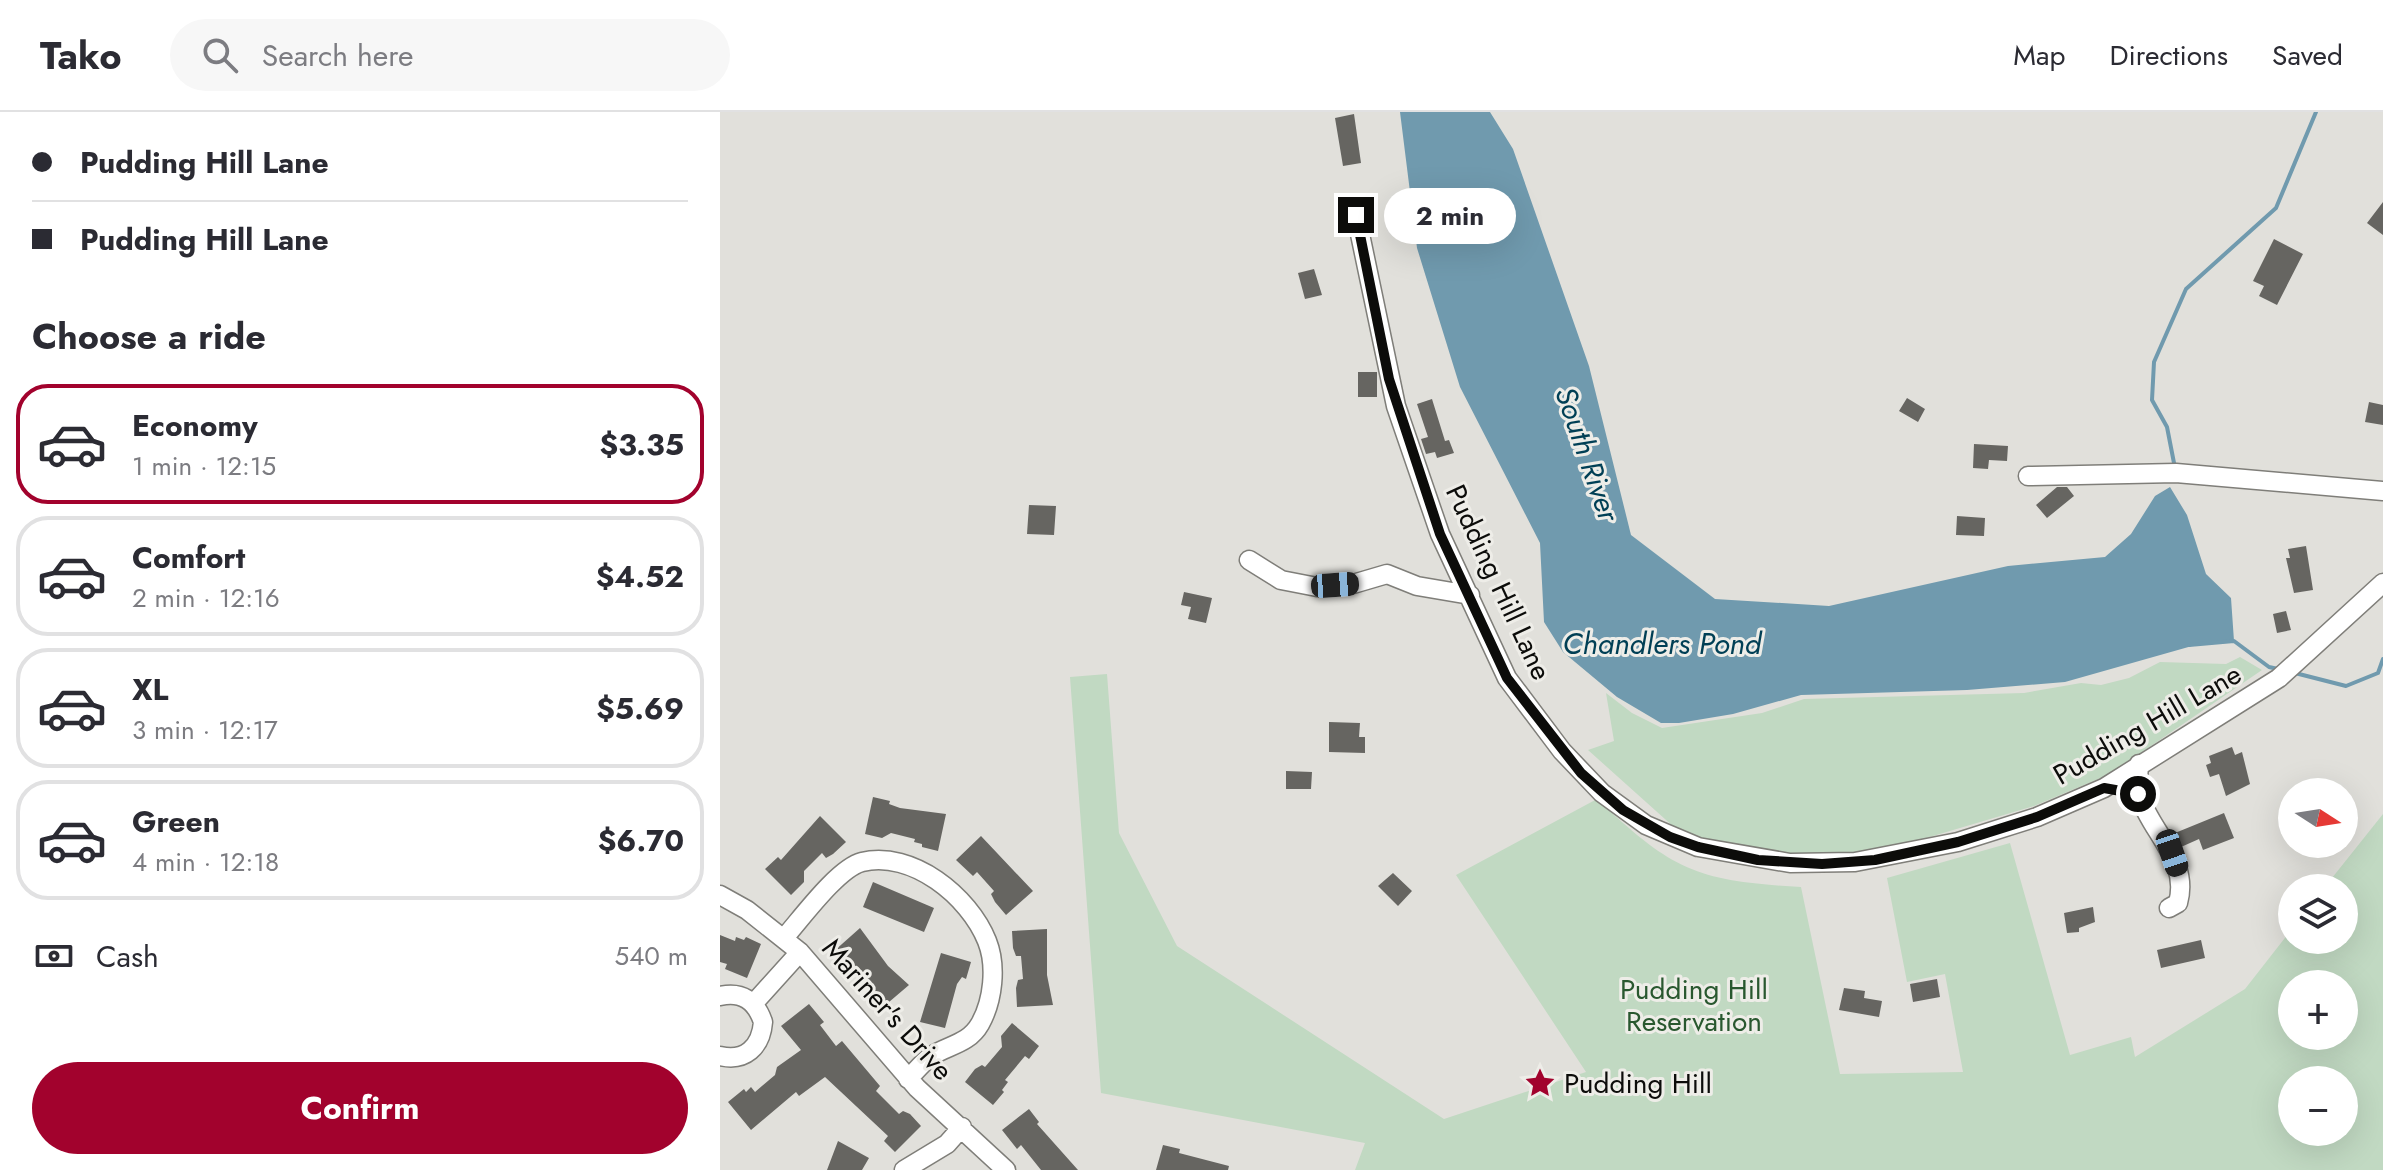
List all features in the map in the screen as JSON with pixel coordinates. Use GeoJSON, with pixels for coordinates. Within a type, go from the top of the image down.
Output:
{"type":"FeatureCollection","features":[{"type":"Feature","properties":{"kind":"street","name":"Pudding Hill Lane"},"geometry":{"type":"LineString","coordinates":[[1356,215],[1396,406],[1440,534],[1507,678],[1581,773],[1602,793],[1646,825],[1698,847],[1790,863],[1875,860],[1998,831],[2104,788],[2286,673],[2383,583]]}},
{"type":"Feature","properties":{"kind":"street"},"geometry":{"type":"LineString","coordinates":[[2028,476],[2120,472],[2197,475],[2383,491]]}},
{"type":"Feature","properties":{"kind":"street"},"geometry":{"type":"LineString","coordinates":[[1249,560],[1281,580],[1317,587],[1353,584],[1387,574],[1417,586],[1470,595]]}},
{"type":"Feature","properties":{"kind":"street"},"geometry":{"type":"LineString","coordinates":[[2139,764],[2138,794],[2172,853],[2183,886],[2178,903],[2169,908]]}},
{"type":"Feature","properties":{"kind":"street"},"geometry":{"type":"LineString","coordinates":[[2104,788],[2138,794]]}},
{"type":"Feature","properties":{"kind":"street"},"geometry":{"type":"LineString","coordinates":[[784,938],[846,869],[860,862],[887,862],[917,869],[938,881],[971,913],[987,941],[992,963],[988,1004],[980,1025],[968,1039],[931,1056],[908,1079]]}},
{"type":"Feature","properties":{"kind":"street","name":"Mariner's Drive"},"geometry":{"type":"LineString","coordinates":[[720,895],[800,952],[908,1079],[1006,1170]]}},
{"type":"Feature","properties":{"kind":"street"},"geometry":{"type":"LineString","coordinates":[[754,1003],[800,952]]}},
{"type":"Feature","properties":{"kind":"street"},"geometry":{"type":"LineString","coordinates":[[720,996],[740,995],[754,1003],[763,1022],[756,1046],[745,1055],[731,1058],[720,1056]]}},
{"type":"Feature","properties":{"kind":"street"},"geometry":{"type":"LineString","coordinates":[[904,1170],[947,1144],[962,1127]]}},
{"type":"Feature","properties":{"kind":"green space"},"geometry":{"type":"Polygon","coordinates":[[[2240,657],[2262,670],[2110,774],[2034,806],[1869,855],[1808,862],[1685,837],[1588,750],[1614,741],[1606,693],[1632,713],[1662,728],[1762,713],[1804,699],[2024,693],[2081,683],[2101,685],[2129,678],[2160,662],[2226,664],[2240,657]]]}},
{"type":"Feature","properties":{"kind":"green space","name":"Pudding Hill Reservation"},"geometry":{"type":"Polygon","coordinates":[[[1107,674],[1119,833],[1177,946],[1444,1119],[1586,1072],[1456,875],[1597,799],[1646,842],[1688,868],[1736,881],[1801,887],[1840,1074],[1963,1072],[1945,974],[1907,982],[1887,878],[2010,843],[2070,1055],[2131,1037],[2135,1057],[2245,989],[2278,947],[2278,954],[2358,954],[2358,874],[2335,874],[2348,858],[2358,858],[2358,845],[2383,814],[2383,1170],[1355,1170],[1365,1143],[1101,1093],[1070,677],[1107,674]]]}},
{"type":"Feature","properties":{"kind":"water","name":"Chandlers Pond"},"geometry":{"type":"Polygon","coordinates":[[[1400,112],[1490,112],[1513,149],[1589,366],[1631,535],[1715,599],[1829,606],[2008,566],[2105,557],[2131,534],[2155,496],[2170,487],[2187,515],[2206,574],[2231,598],[2234,641],[2192,646],[2065,682],[1967,690],[1801,695],[1733,714],[1679,723],[1661,723],[1617,697],[1563,652],[1544,622],[1540,543],[1460,387],[1417,248],[1400,112]]]}},
{"type":"Feature","properties":{"kind":"building"},"geometry":{"type":"Polygon","coordinates":[[[1354,114],[1361,163],[1343,166],[1335,118],[1354,114]]]}},
{"type":"Feature","properties":{"kind":"building"},"geometry":{"type":"Polygon","coordinates":[[[2383,202],[2383,235],[2367,223],[2383,202]]]}},
{"type":"Feature","properties":{"kind":"building"},"geometry":{"type":"Polygon","coordinates":[[[2274,239],[2303,254],[2277,305],[2259,296],[2264,286],[2253,281],[2274,239]]]}},
{"type":"Feature","properties":{"kind":"building"},"geometry":{"type":"Polygon","coordinates":[[[1314,269],[1322,295],[1305,299],[1298,273],[1314,269]]]}},
{"type":"Feature","properties":{"kind":"building"},"geometry":{"type":"Polygon","coordinates":[[[1358,372],[1377,372],[1377,397],[1358,397],[1358,372]]]}},
{"type":"Feature","properties":{"kind":"building"},"geometry":{"type":"Polygon","coordinates":[[[1907,398],[1925,409],[1918,422],[1899,411],[1907,398]]]}},
{"type":"Feature","properties":{"kind":"building"},"geometry":{"type":"Polygon","coordinates":[[[1432,399],[1445,441],[1449,440],[1454,453],[1437,458],[1435,452],[1426,454],[1421,439],[1428,437],[1417,404],[1432,399]]]}},
{"type":"Feature","properties":{"kind":"building"},"geometry":{"type":"Polygon","coordinates":[[[2369,402],[2383,405],[2383,425],[2365,422],[2369,402]]]}},
{"type":"Feature","properties":{"kind":"building"},"geometry":{"type":"Polygon","coordinates":[[[1974,444],[2008,446],[2007,461],[1989,460],[1988,469],[1973,468],[1974,444]]]}},
{"type":"Feature","properties":{"kind":"building"},"geometry":{"type":"Polygon","coordinates":[[[2057,487],[2067,487],[2074,496],[2047,518],[2036,505],[2057,487]]]}},
{"type":"Feature","properties":{"kind":"building"},"geometry":{"type":"Polygon","coordinates":[[[1029,505],[1056,506],[1054,535],[1027,534],[1029,505]]]}},
{"type":"Feature","properties":{"kind":"building"},"geometry":{"type":"Polygon","coordinates":[[[1957,516],[1985,518],[1984,536],[1956,535],[1957,516]]]}},
{"type":"Feature","properties":{"kind":"building"},"geometry":{"type":"Polygon","coordinates":[[[2306,546],[2313,590],[2294,593],[2286,558],[2290,558],[2288,549],[2306,546]]]}},
{"type":"Feature","properties":{"kind":"building"},"geometry":{"type":"Polygon","coordinates":[[[1184,592],[1212,598],[1206,623],[1188,619],[1191,607],[1181,605],[1184,592]]]}},
{"type":"Feature","properties":{"kind":"building"},"geometry":{"type":"Polygon","coordinates":[[[2286,611],[2291,630],[2277,633],[2273,614],[2286,611]]]}},
{"type":"Feature","properties":{"kind":"building"},"geometry":{"type":"Polygon","coordinates":[[[1329,722],[1360,723],[1359,737],[1365,737],[1365,753],[1329,752],[1329,722]]]}},
{"type":"Feature","properties":{"kind":"building"},"geometry":{"type":"Polygon","coordinates":[[[2232,747],[2235,755],[2242,752],[2250,784],[2226,796],[2219,774],[2210,777],[2206,765],[2211,763],[2209,756],[2232,747]]]}},
{"type":"Feature","properties":{"kind":"building"},"geometry":{"type":"Polygon","coordinates":[[[1286,771],[1312,772],[1311,789],[1286,789],[1286,771]]]}},
{"type":"Feature","properties":{"kind":"building"},"geometry":{"type":"Polygon","coordinates":[[[873,797],[890,801],[889,804],[900,808],[946,814],[938,851],[922,847],[922,844],[914,842],[915,839],[891,833],[882,838],[865,834],[873,797]]]}},
{"type":"Feature","properties":{"kind":"building"},"geometry":{"type":"Polygon","coordinates":[[[2224,813],[2234,838],[2203,850],[2199,839],[2181,847],[2175,833],[2224,813]]]}},
{"type":"Feature","properties":{"kind":"building"},"geometry":{"type":"Polygon","coordinates":[[[820,816],[846,842],[826,858],[822,853],[804,871],[804,882],[791,895],[765,869],[778,857],[781,860],[820,816]]]}},
{"type":"Feature","properties":{"kind":"building"},"geometry":{"type":"Polygon","coordinates":[[[981,836],[1033,891],[1006,915],[991,894],[994,891],[977,872],[973,876],[956,860],[981,836]]]}},
{"type":"Feature","properties":{"kind":"building"},"geometry":{"type":"Polygon","coordinates":[[[1393,873],[1412,891],[1398,906],[1378,886],[1393,873]]]}},
{"type":"Feature","properties":{"kind":"building"},"geometry":{"type":"Polygon","coordinates":[[[873,882],[934,908],[924,932],[863,907],[873,882]]]}},
{"type":"Feature","properties":{"kind":"building"},"geometry":{"type":"Polygon","coordinates":[[[2093,907],[2095,922],[2079,928],[2079,932],[2067,933],[2064,913],[2093,907]]]}},
{"type":"Feature","properties":{"kind":"building"},"geometry":{"type":"Polygon","coordinates":[[[860,928],[888,966],[909,985],[882,1008],[871,995],[874,993],[868,987],[872,983],[858,967],[843,964],[833,952],[860,928]]]}},
{"type":"Feature","properties":{"kind":"building"},"geometry":{"type":"Polygon","coordinates":[[[1047,929],[1047,975],[1053,1005],[1017,1007],[1016,988],[1018,980],[1023,979],[1021,956],[1016,956],[1013,948],[1012,931],[1047,929]]]}},
{"type":"Feature","properties":{"kind":"building"},"geometry":{"type":"Polygon","coordinates":[[[720,935],[735,941],[736,937],[744,940],[746,937],[761,944],[747,978],[725,969],[727,964],[720,962],[720,935]]]}},
{"type":"Feature","properties":{"kind":"building"},"geometry":{"type":"Polygon","coordinates":[[[2201,940],[2205,958],[2161,968],[2157,950],[2201,940]]]}},
{"type":"Feature","properties":{"kind":"building"},"geometry":{"type":"Polygon","coordinates":[[[941,953],[971,962],[966,979],[962,977],[957,984],[945,1028],[920,1022],[941,953]]]}},
{"type":"Feature","properties":{"kind":"building"},"geometry":{"type":"Polygon","coordinates":[[[1937,979],[1940,997],[1913,1002],[1910,984],[1937,979]]]}},
{"type":"Feature","properties":{"kind":"building"},"geometry":{"type":"Polygon","coordinates":[[[1844,988],[1865,991],[1864,998],[1882,1001],[1879,1017],[1839,1010],[1844,988]]]}},
{"type":"Feature","properties":{"kind":"building"},"geometry":{"type":"Polygon","coordinates":[[[809,1004],[824,1022],[820,1025],[836,1046],[842,1041],[880,1086],[876,1091],[899,1114],[903,1111],[910,1114],[921,1126],[895,1152],[884,1141],[888,1136],[825,1077],[799,1096],[796,1092],[751,1130],[728,1102],[744,1089],[746,1092],[751,1087],[755,1092],[775,1075],[777,1067],[801,1050],[781,1026],[809,1004]]]}},
{"type":"Feature","properties":{"kind":"building"},"geometry":{"type":"Polygon","coordinates":[[[1012,1023],[1039,1046],[1029,1059],[1025,1056],[1005,1080],[1008,1082],[1002,1090],[1004,1092],[993,1105],[965,1082],[975,1069],[982,1065],[985,1067],[1002,1047],[1001,1036],[1012,1023]]]}},
{"type":"Feature","properties":{"kind":"building"},"geometry":{"type":"Polygon","coordinates":[[[1029,1109],[1039,1122],[1037,1124],[1078,1170],[1041,1170],[1021,1145],[1017,1149],[1002,1130],[1029,1109]]]}},
{"type":"Feature","properties":{"kind":"building"},"geometry":{"type":"Polygon","coordinates":[[[838,1141],[869,1158],[862,1170],[827,1170],[838,1141]]]}},
{"type":"Feature","properties":{"kind":"building"},"geometry":{"type":"Polygon","coordinates":[[[1163,1145],[1180,1149],[1179,1153],[1229,1166],[1228,1170],[1156,1170],[1163,1145]]]}},
{"type":"Feature","properties":{"kind":"waterway","name":"South River"},"geometry":{"type":"LineString","coordinates":[[2174,463],[2167,427],[2152,400],[2154,362],[2186,289],[2276,208],[2316,112]]}},
{"type":"Feature","properties":{"kind":"waterway","name":"South River"},"geometry":{"type":"LineString","coordinates":[[2189,645],[2234,641],[2269,667],[2278,669]]}},
{"type":"Feature","properties":{"kind":"waterway","name":"South River"},"geometry":{"type":"LineString","coordinates":[[2295,673],[2346,686],[2378,673],[2383,659]]}},
{"type":"Feature","properties":{"kind":"place","name":"Pudding Hill"},"geometry":{"type":"Point","coordinates":[1540,1083]}},
{"type":"Feature","properties":{"kind":"route"},"geometry":{"type":"LineString","coordinates":[[1356,215],[1396,406],[1440,534],[1495,655],[1518,696],[1581,773],[1623,810],[1670,837],[1698,847],[1758,860],[1822,864],[1875,860],[1958,842],[2037,817],[2104,788],[2138,794]]}}]}
